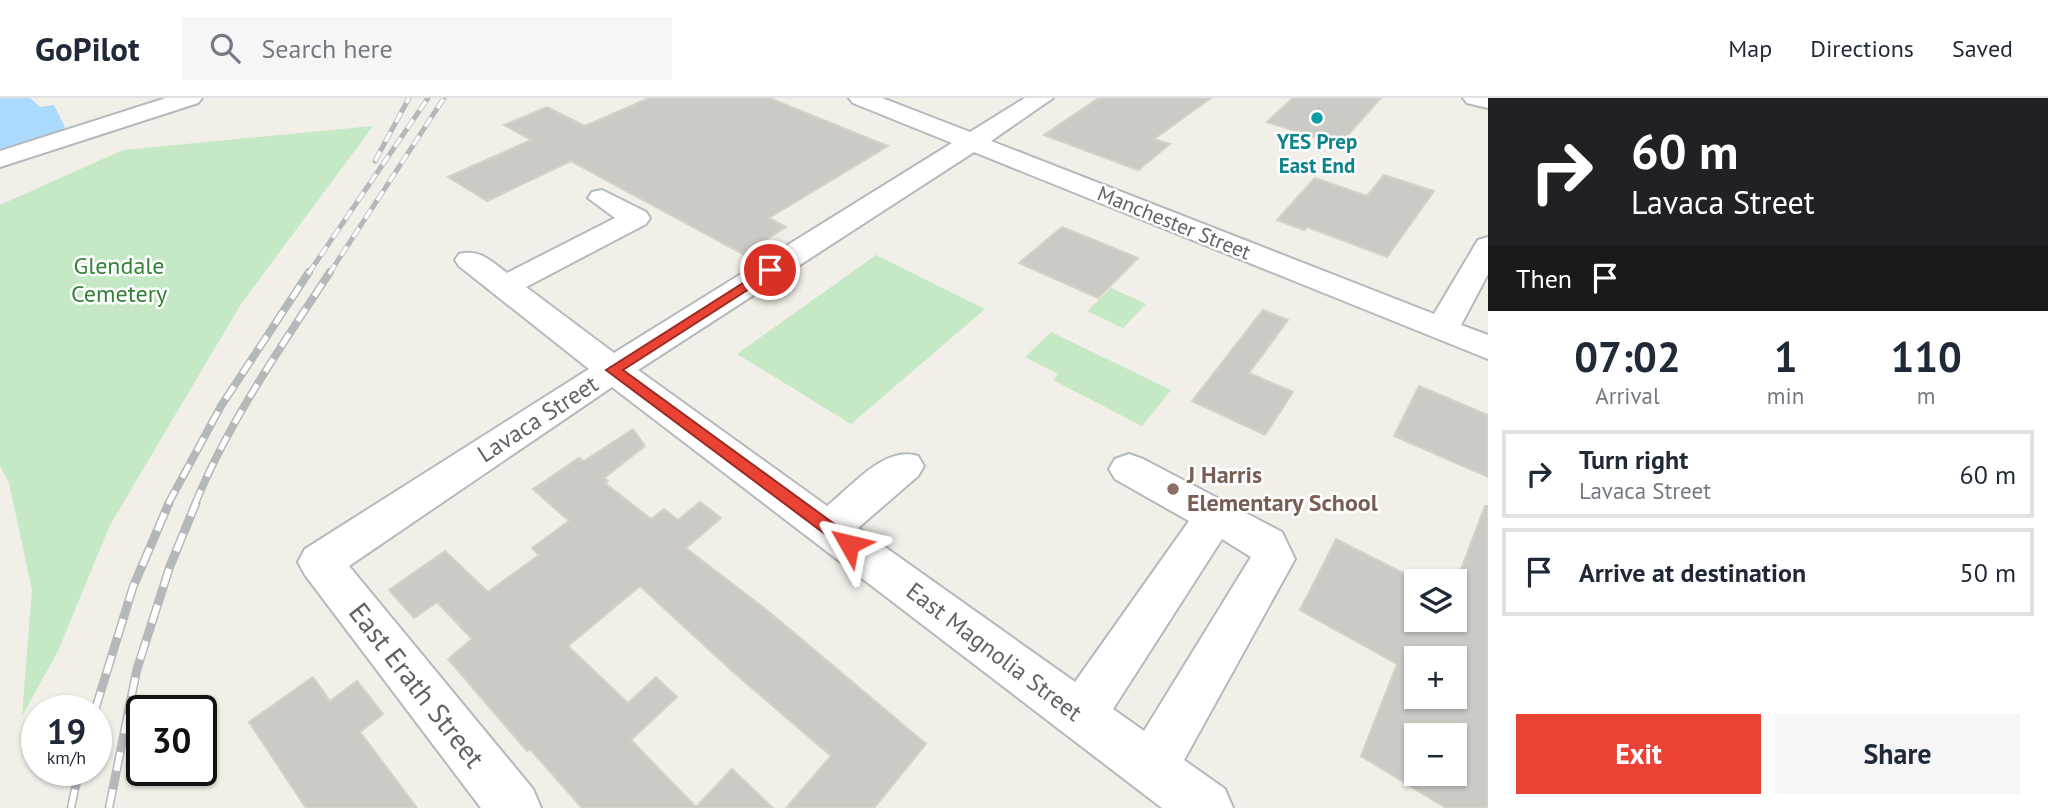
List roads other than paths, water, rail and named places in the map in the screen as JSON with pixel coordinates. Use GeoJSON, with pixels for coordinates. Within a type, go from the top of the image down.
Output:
{"type":"FeatureCollection","features":[{"type":"Feature","properties":{"kind":"street"},"geometry":{"type":"LineString","coordinates":[[0,159],[190,98]]}},
{"type":"Feature","properties":{"kind":"street","name":"Manchester Street"},"geometry":{"type":"LineString","coordinates":[[861,98],[1488,348]]}},
{"type":"Feature","properties":{"kind":"street","name":"Lavaca Street"},"geometry":{"type":"LineString","coordinates":[[320,562],[613,370],[1041,98]]}},
{"type":"Feature","properties":{"kind":"street"},"geometry":{"type":"LineString","coordinates":[[1475,98],[1488,102]]}},
{"type":"Feature","properties":{"kind":"street"},"geometry":{"type":"LineString","coordinates":[[505,286],[636,218],[602,198]]}},
{"type":"Feature","properties":{"kind":"street"},"geometry":{"type":"LineString","coordinates":[[1442,330],[1488,246]]}},
{"type":"Feature","properties":{"kind":"street","name":"East Magnolia Street"},"geometry":{"type":"LineString","coordinates":[[470,260],[613,370],[1080,716],[1175,793]]}},
{"type":"Feature","properties":{"kind":"street"},"geometry":{"type":"LineString","coordinates":[[828,529],[904,466]]}},
{"type":"Feature","properties":{"kind":"street"},"geometry":{"type":"LineString","coordinates":[[1129,469],[1268,544],[1273,559],[1175,793]]}},
{"type":"Feature","properties":{"kind":"street"},"geometry":{"type":"LineString","coordinates":[[1080,716],[1216,516]]}},
{"type":"Feature","properties":{"kind":"street","name":"East Erath Street"},"geometry":{"type":"LineString","coordinates":[[320,562],[514,808]]}},
{"type":"Feature","properties":{"kind":"water"},"geometry":{"type":"Polygon","coordinates":[[[0,98],[30,98],[40,107],[54,105],[65,127],[56,135],[0,153],[0,98]]]}},
{"type":"Feature","properties":{"kind":"railway"},"geometry":{"type":"LineString","coordinates":[[375,161],[409,98]]}},
{"type":"Feature","properties":{"kind":"railway"},"geometry":{"type":"LineString","coordinates":[[308,274],[428,98]]}},
{"type":"Feature","properties":{"kind":"railway"},"geometry":{"type":"LineString","coordinates":[[329,274],[444,98]]}},
{"type":"Feature","properties":{"kind":"railway"},"geometry":{"type":"LineString","coordinates":[[168,504],[221,406],[309,272]]}},
{"type":"Feature","properties":{"kind":"railway"},"geometry":{"type":"LineString","coordinates":[[195,504],[240,414],[330,272]]}},
{"type":"Feature","properties":{"kind":"railway"},"geometry":{"type":"LineString","coordinates":[[100,695],[133,587],[169,503]]}},
{"type":"Feature","properties":{"kind":"railway"},"geometry":{"type":"LineString","coordinates":[[109,808],[137,669],[170,566],[196,503]]}},
{"type":"Feature","properties":{"kind":"railway"},"geometry":{"type":"LineString","coordinates":[[71,808],[76,786]]}},
{"type":"Feature","properties":{"kind":"place","name":"YES Prep East End"},"geometry":{"type":"Point","coordinates":[1317,118]}},
{"type":"Feature","properties":{"kind":"place","name":"J Harris Elementary School"},"geometry":{"type":"Point","coordinates":[1173,489]}},
{"type":"Feature","properties":{"kind":"park label","name":"Glendale Cemetery"},"geometry":{"type":"Point","coordinates":[119,280]}}]}
